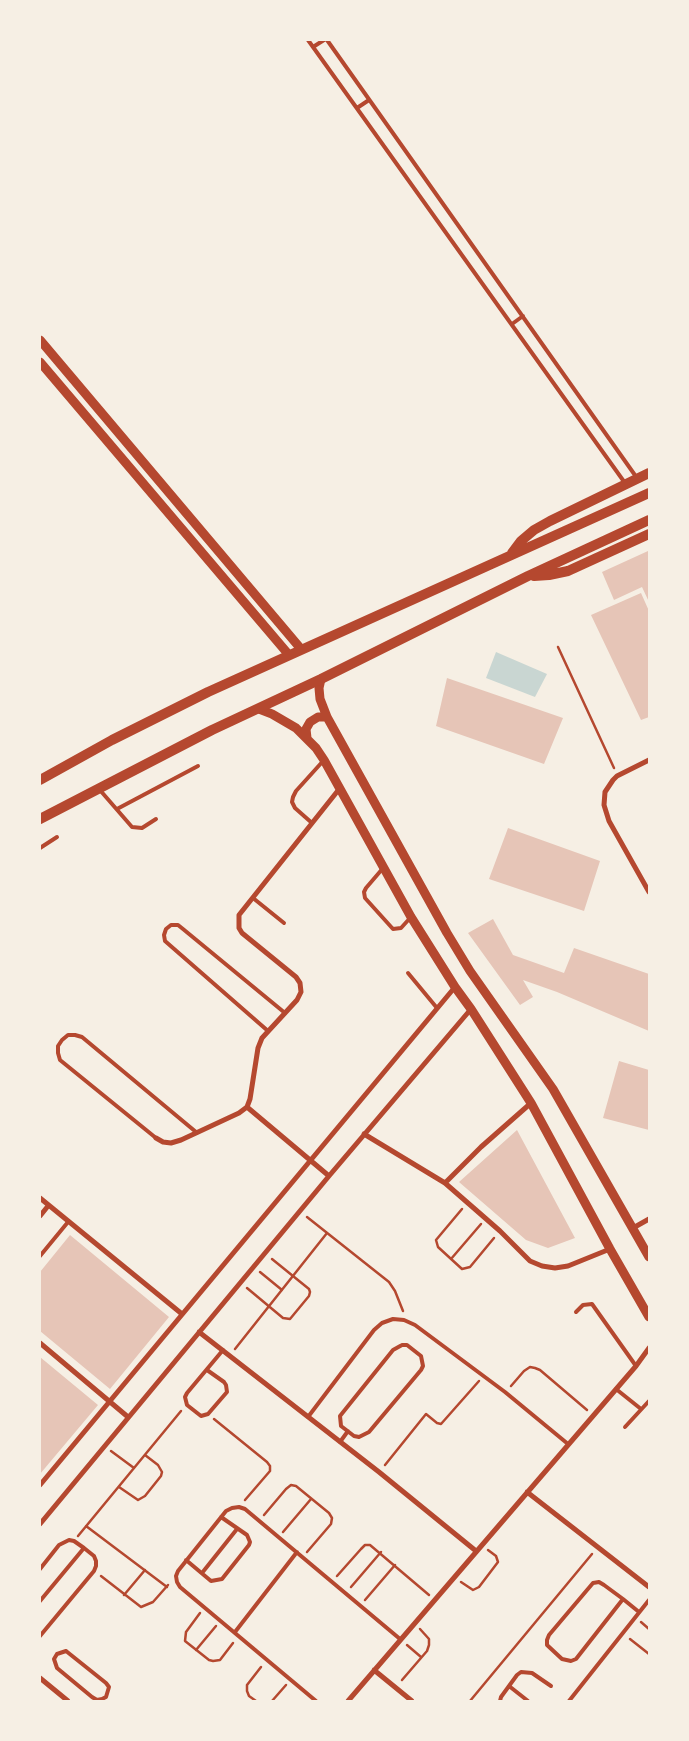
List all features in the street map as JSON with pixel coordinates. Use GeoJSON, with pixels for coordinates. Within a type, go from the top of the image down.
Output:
{"type":"FeatureCollection","features":[{"type":"Feature","properties":{"kind":"main road"},"geometry":{"type":"LineString","coordinates":[[510,556],[534,530],[649,473]]}},
{"type":"Feature","properties":{"kind":"main road"},"geometry":{"type":"LineString","coordinates":[[40,780],[112,740],[208,692],[649,493]]}},
{"type":"Feature","properties":{"kind":"main road"},"geometry":{"type":"LineString","coordinates":[[40,819],[212,730],[321,679],[528,576],[649,520]]}},
{"type":"Feature","properties":{"kind":"main road"},"geometry":{"type":"LineString","coordinates":[[528,576],[549,575],[568,571],[649,534]]}},
{"type":"Feature","properties":{"kind":"street"},"geometry":{"type":"LineString","coordinates":[[40,340],[300,649]]}},
{"type":"Feature","properties":{"kind":"street"},"geometry":{"type":"LineString","coordinates":[[40,357],[49,350]]}},
{"type":"Feature","properties":{"kind":"street"},"geometry":{"type":"LineString","coordinates":[[40,362],[289,655]]}},
{"type":"Feature","properties":{"kind":"street"},"geometry":{"type":"LineString","coordinates":[[240,597],[251,590]]}},
{"type":"Feature","properties":{"kind":"street"},"geometry":{"type":"LineString","coordinates":[[321,679],[319,688],[320,699],[327,717],[447,933],[470,971],[553,1089],[648,1253]]}},
{"type":"Feature","properties":{"kind":"street"},"geometry":{"type":"LineString","coordinates":[[259,709],[285,720],[307,738],[324,760],[411,917],[531,1103],[649,1317]]}},
{"type":"Feature","properties":{"kind":"street"},"geometry":{"type":"LineString","coordinates":[[307,738],[306,729],[310,722],[318,717],[327,717]]}},
{"type":"Feature","properties":{"kind":"street"},"geometry":{"type":"LineString","coordinates":[[649,760],[617,776],[605,792],[604,805],[609,820],[649,892]]}},
{"type":"Feature","properties":{"kind":"street"},"geometry":{"type":"LineString","coordinates":[[156,1138],[163,1142],[171,1143],[238,1113],[247,1107],[258,1048],[262,1038],[298,1000],[301,992],[296,976],[242,933],[239,928],[239,915],[340,788]]}},
{"type":"Feature","properties":{"kind":"street"},"geometry":{"type":"LineString","coordinates":[[40,1485],[455,987]]}},
{"type":"Feature","properties":{"kind":"street"},"geometry":{"type":"LineString","coordinates":[[40,1524],[328,1176],[471,1009]]}},
{"type":"Feature","properties":{"kind":"street"},"geometry":{"type":"LineString","coordinates":[[445,1183],[481,1147],[531,1103]]}},
{"type":"Feature","properties":{"kind":"street"},"geometry":{"type":"LineString","coordinates":[[247,1107],[328,1176]]}},
{"type":"Feature","properties":{"kind":"street"},"geometry":{"type":"LineString","coordinates":[[364,1134],[445,1183],[500,1230],[530,1261],[542,1266],[555,1268],[568,1266],[610,1249]]}},
{"type":"Feature","properties":{"kind":"street"},"geometry":{"type":"LineString","coordinates":[[40,1198],[182,1314]]}},
{"type":"Feature","properties":{"kind":"street"},"geometry":{"type":"LineString","coordinates":[[40,1216],[48,1206]]}},
{"type":"Feature","properties":{"kind":"street"},"geometry":{"type":"LineString","coordinates":[[633,1228],[649,1219]]}},
{"type":"Feature","properties":{"kind":"street"},"geometry":{"type":"LineString","coordinates":[[199,1332],[379,1472],[476,1551]]}},
{"type":"Feature","properties":{"kind":"street"},"geometry":{"type":"LineString","coordinates":[[40,1343],[128,1417]]}},
{"type":"Feature","properties":{"kind":"street"},"geometry":{"type":"LineString","coordinates":[[348,1701],[636,1366],[649,1348]]}},
{"type":"Feature","properties":{"kind":"street"},"geometry":{"type":"LineString","coordinates":[[527,1492],[649,1587]]}},
{"type":"Feature","properties":{"kind":"street"},"geometry":{"type":"LineString","coordinates":[[374,1670],[412,1701]]}},
{"type":"Feature","properties":{"kind":"street"},"geometry":{"type":"LineString","coordinates":[[40,1678],[68,1701]]}},
{"type":"Feature","properties":{"kind":"lane"},"geometry":{"type":"LineString","coordinates":[[308,40],[626,484]]}},
{"type":"Feature","properties":{"kind":"lane"},"geometry":{"type":"LineString","coordinates":[[313,47],[326,40],[637,478]]}},
{"type":"Feature","properties":{"kind":"lane"},"geometry":{"type":"LineString","coordinates":[[357,108],[369,100]]}},
{"type":"Feature","properties":{"kind":"lane"},"geometry":{"type":"LineString","coordinates":[[512,324],[523,316]]}},
{"type":"Feature","properties":{"kind":"lane"},"geometry":{"type":"LineString","coordinates":[[312,823],[295,808],[292,802],[293,797],[324,760]]}},
{"type":"Feature","properties":{"kind":"lane"},"geometry":{"type":"LineString","coordinates":[[117,809],[198,766]]}},
{"type":"Feature","properties":{"kind":"lane"},"geometry":{"type":"LineString","coordinates":[[99,789],[132,827],[142,828],[156,819]]}},
{"type":"Feature","properties":{"kind":"lane"},"geometry":{"type":"LineString","coordinates":[[40,848],[57,837]]}},
{"type":"Feature","properties":{"kind":"lane"},"geometry":{"type":"LineString","coordinates":[[384,867],[366,888],[364,892],[365,898],[393,929],[402,928],[411,917]]}},
{"type":"Feature","properties":{"kind":"lane"},"geometry":{"type":"LineString","coordinates":[[253,898],[284,923]]}},
{"type":"Feature","properties":{"kind":"lane"},"geometry":{"type":"LineString","coordinates":[[268,1031],[165,941],[166,929],[171,925],[178,925],[285,1013]]}},
{"type":"Feature","properties":{"kind":"lane"},"geometry":{"type":"LineString","coordinates":[[408,973],[437,1008]]}},
{"type":"Feature","properties":{"kind":"lane"},"geometry":{"type":"LineString","coordinates":[[156,1138],[60,1060],[58,1046],[62,1040],[68,1036],[82,1037],[196,1132]]}},
{"type":"Feature","properties":{"kind":"lane"},"geometry":{"type":"LineString","coordinates":[[40,1256],[68,1222]]}},
{"type":"Feature","properties":{"kind":"lane"},"geometry":{"type":"LineString","coordinates":[[576,1312],[584,1304],[592,1304],[636,1366]]}},
{"type":"Feature","properties":{"kind":"lane"},"geometry":{"type":"LineString","coordinates":[[308,1417],[374,1330],[382,1323],[393,1319],[404,1320],[415,1325],[505,1392],[568,1444]]}},
{"type":"Feature","properties":{"kind":"lane"},"geometry":{"type":"LineString","coordinates":[[407,1345],[421,1356],[422,1370],[369,1432],[359,1437],[354,1436],[348,1431],[342,1426],[340,1421],[343,1411],[397,1347],[407,1345]]}},
{"type":"Feature","properties":{"kind":"lane"},"geometry":{"type":"LineString","coordinates":[[207,1370],[224,1382],[227,1392],[208,1414],[201,1416],[186,1405],[185,1397],[223,1350]]}},
{"type":"Feature","properties":{"kind":"lane"},"geometry":{"type":"LineString","coordinates":[[616,1389],[641,1409]]}},
{"type":"Feature","properties":{"kind":"lane"},"geometry":{"type":"LineString","coordinates":[[626,1427],[649,1400]]}},
{"type":"Feature","properties":{"kind":"lane"},"geometry":{"type":"LineString","coordinates":[[340,1442],[348,1431]]}},
{"type":"Feature","properties":{"kind":"lane"},"geometry":{"type":"LineString","coordinates":[[316,1701],[180,1587],[177,1582],[178,1570],[226,1511],[239,1506],[245,1508],[400,1640]]}},
{"type":"Feature","properties":{"kind":"lane"},"geometry":{"type":"LineString","coordinates":[[186,1560],[211,1581],[222,1579],[249,1545],[249,1538],[221,1517]]}},
{"type":"Feature","properties":{"kind":"lane"},"geometry":{"type":"LineString","coordinates":[[202,1573],[237,1529]]}},
{"type":"Feature","properties":{"kind":"lane"},"geometry":{"type":"LineString","coordinates":[[40,1569],[64,1541],[69,1540],[84,1548],[94,1556],[96,1561],[94,1571],[40,1636]]}},
{"type":"Feature","properties":{"kind":"lane"},"geometry":{"type":"LineString","coordinates":[[40,1601],[84,1548]]}},
{"type":"Feature","properties":{"kind":"lane"},"geometry":{"type":"LineString","coordinates":[[236,1634],[298,1552]]}},
{"type":"Feature","properties":{"kind":"lane"},"geometry":{"type":"LineString","coordinates":[[623,1599],[576,1659],[571,1661],[562,1659],[547,1644],[549,1635],[593,1583],[604,1584],[623,1599],[639,1612]]}},
{"type":"Feature","properties":{"kind":"lane"},"geometry":{"type":"LineString","coordinates":[[570,1701],[649,1600]]}},
{"type":"Feature","properties":{"kind":"lane"},"geometry":{"type":"LineString","coordinates":[[66,1651],[70,1653],[109,1687],[109,1692],[102,1700],[91,1699],[57,1668],[54,1659],[57,1654],[66,1651]]}},
{"type":"Feature","properties":{"kind":"lane"},"geometry":{"type":"LineString","coordinates":[[500,1701],[500,1697],[517,1675],[527,1671],[551,1686]]}},
{"type":"Feature","properties":{"kind":"lane"},"geometry":{"type":"LineString","coordinates":[[509,1686],[528,1701]]}},
{"type":"Feature","properties":{"kind":"path"},"geometry":{"type":"LineString","coordinates":[[558,647],[617,776]]}},
{"type":"Feature","properties":{"kind":"path"},"geometry":{"type":"LineString","coordinates":[[468,1203],[436,1240],[438,1247],[462,1269],[468,1269],[500,1230]]}},
{"type":"Feature","properties":{"kind":"path"},"geometry":{"type":"LineString","coordinates":[[299,1211],[389,1282],[400,1300],[404,1320]]}},
{"type":"Feature","properties":{"kind":"path"},"geometry":{"type":"LineString","coordinates":[[451,1259],[486,1219]]}},
{"type":"Feature","properties":{"kind":"path"},"geometry":{"type":"LineString","coordinates":[[230,1356],[327,1233]]}},
{"type":"Feature","properties":{"kind":"path"},"geometry":{"type":"LineString","coordinates":[[240,1283],[283,1318],[290,1319],[309,1296],[309,1289],[265,1252]]}},
{"type":"Feature","properties":{"kind":"path"},"geometry":{"type":"LineString","coordinates":[[253,1267],[282,1290]]}},
{"type":"Feature","properties":{"kind":"path"},"geometry":{"type":"LineString","coordinates":[[505,1392],[524,1371],[530,1367],[535,1368],[593,1415]]}},
{"type":"Feature","properties":{"kind":"path"},"geometry":{"type":"LineString","coordinates":[[379,1472],[426,1414],[441,1424],[483,1376]]}},
{"type":"Feature","properties":{"kind":"path"},"geometry":{"type":"LineString","coordinates":[[74,1541],[186,1405]]}},
{"type":"Feature","properties":{"kind":"path"},"geometry":{"type":"LineString","coordinates":[[208,1414],[270,1466],[270,1471],[239,1506]]}},
{"type":"Feature","properties":{"kind":"path"},"geometry":{"type":"LineString","coordinates":[[104,1446],[134,1468]]}},
{"type":"Feature","properties":{"kind":"path"},"geometry":{"type":"LineString","coordinates":[[119,1487],[138,1500],[145,1496],[162,1472],[158,1465],[145,1455]]}},
{"type":"Feature","properties":{"kind":"path"},"geometry":{"type":"LineString","coordinates":[[260,1521],[286,1488],[291,1485],[296,1486],[329,1513],[332,1518],[331,1524],[303,1557]]}},
{"type":"Feature","properties":{"kind":"path"},"geometry":{"type":"LineString","coordinates":[[279,1537],[311,1498]]}},
{"type":"Feature","properties":{"kind":"path"},"geometry":{"type":"LineString","coordinates":[[86,1526],[167,1587]]}},
{"type":"Feature","properties":{"kind":"path"},"geometry":{"type":"LineString","coordinates":[[333,1581],[366,1545],[370,1545],[381,1552],[435,1600]]}},
{"type":"Feature","properties":{"kind":"path"},"geometry":{"type":"LineString","coordinates":[[454,1577],[470,1589],[476,1590],[479,1587],[498,1562],[496,1556],[482,1545]]}},
{"type":"Feature","properties":{"kind":"path"},"geometry":{"type":"LineString","coordinates":[[470,1701],[598,1547]]}},
{"type":"Feature","properties":{"kind":"path"},"geometry":{"type":"LineString","coordinates":[[346,1593],[381,1552]]}},
{"type":"Feature","properties":{"kind":"path"},"geometry":{"type":"LineString","coordinates":[[361,1605],[395,1565]]}},
{"type":"Feature","properties":{"kind":"path"},"geometry":{"type":"LineString","coordinates":[[124,1595],[145,1570]]}},
{"type":"Feature","properties":{"kind":"path"},"geometry":{"type":"LineString","coordinates":[[94,1571],[141,1607],[153,1602],[176,1576]]}},
{"type":"Feature","properties":{"kind":"path"},"geometry":{"type":"LineString","coordinates":[[204,1607],[184,1635],[185,1641],[209,1660],[216,1662],[220,1660],[236,1634]]}},
{"type":"Feature","properties":{"kind":"path"},"geometry":{"type":"LineString","coordinates":[[196,1650],[221,1621]]}},
{"type":"Feature","properties":{"kind":"path"},"geometry":{"type":"LineString","coordinates":[[396,1687],[427,1651],[429,1639],[414,1624]]}},
{"type":"Feature","properties":{"kind":"path"},"geometry":{"type":"LineString","coordinates":[[623,1633],[649,1654]]}},
{"type":"Feature","properties":{"kind":"path"},"geometry":{"type":"LineString","coordinates":[[400,1640],[421,1657]]}},
{"type":"Feature","properties":{"kind":"path"},"geometry":{"type":"LineString","coordinates":[[256,1701],[249,1696],[247,1685],[267,1660]]}},
{"type":"Feature","properties":{"kind":"path"},"geometry":{"type":"LineString","coordinates":[[272,1701],[290,1679]]}},
{"type":"Feature","properties":{"kind":"shaded area"},"geometry":{"type":"Polygon","coordinates":[[[496,652],[547,674],[535,697],[486,678],[496,652]]]}},
{"type":"Feature","properties":{"kind":"building"},"geometry":{"type":"Polygon","coordinates":[[[648,551],[649,602],[642,587],[614,600],[602,572],[648,551]]]}},
{"type":"Feature","properties":{"kind":"building"},"geometry":{"type":"Polygon","coordinates":[[[641,593],[649,611],[649,717],[641,720],[591,615],[641,593]]]}},
{"type":"Feature","properties":{"kind":"building"},"geometry":{"type":"Polygon","coordinates":[[[447,678],[563,718],[544,764],[436,726],[447,678]]]}},
{"type":"Feature","properties":{"kind":"building"},"geometry":{"type":"Polygon","coordinates":[[[508,828],[600,861],[584,911],[489,879],[508,828]]]}},
{"type":"Feature","properties":{"kind":"building"},"geometry":{"type":"Polygon","coordinates":[[[493,919],[513,955],[564,973],[574,948],[649,974],[649,1031],[557,992],[523,980],[533,997],[520,1005],[468,933],[493,919]]]}},
{"type":"Feature","properties":{"kind":"building"},"geometry":{"type":"Polygon","coordinates":[[[619,1061],[649,1070],[649,1130],[603,1118],[619,1061]]]}},
{"type":"Feature","properties":{"kind":"building"},"geometry":{"type":"Polygon","coordinates":[[[517,1130],[575,1238],[548,1248],[526,1240],[459,1182],[517,1130]]]}},
{"type":"Feature","properties":{"kind":"building"},"geometry":{"type":"Polygon","coordinates":[[[70,1235],[169,1317],[110,1389],[40,1331],[40,1272],[70,1235]]]}},
{"type":"Feature","properties":{"kind":"building"},"geometry":{"type":"Polygon","coordinates":[[[40,1357],[98,1405],[40,1474],[40,1357]]]}}]}
